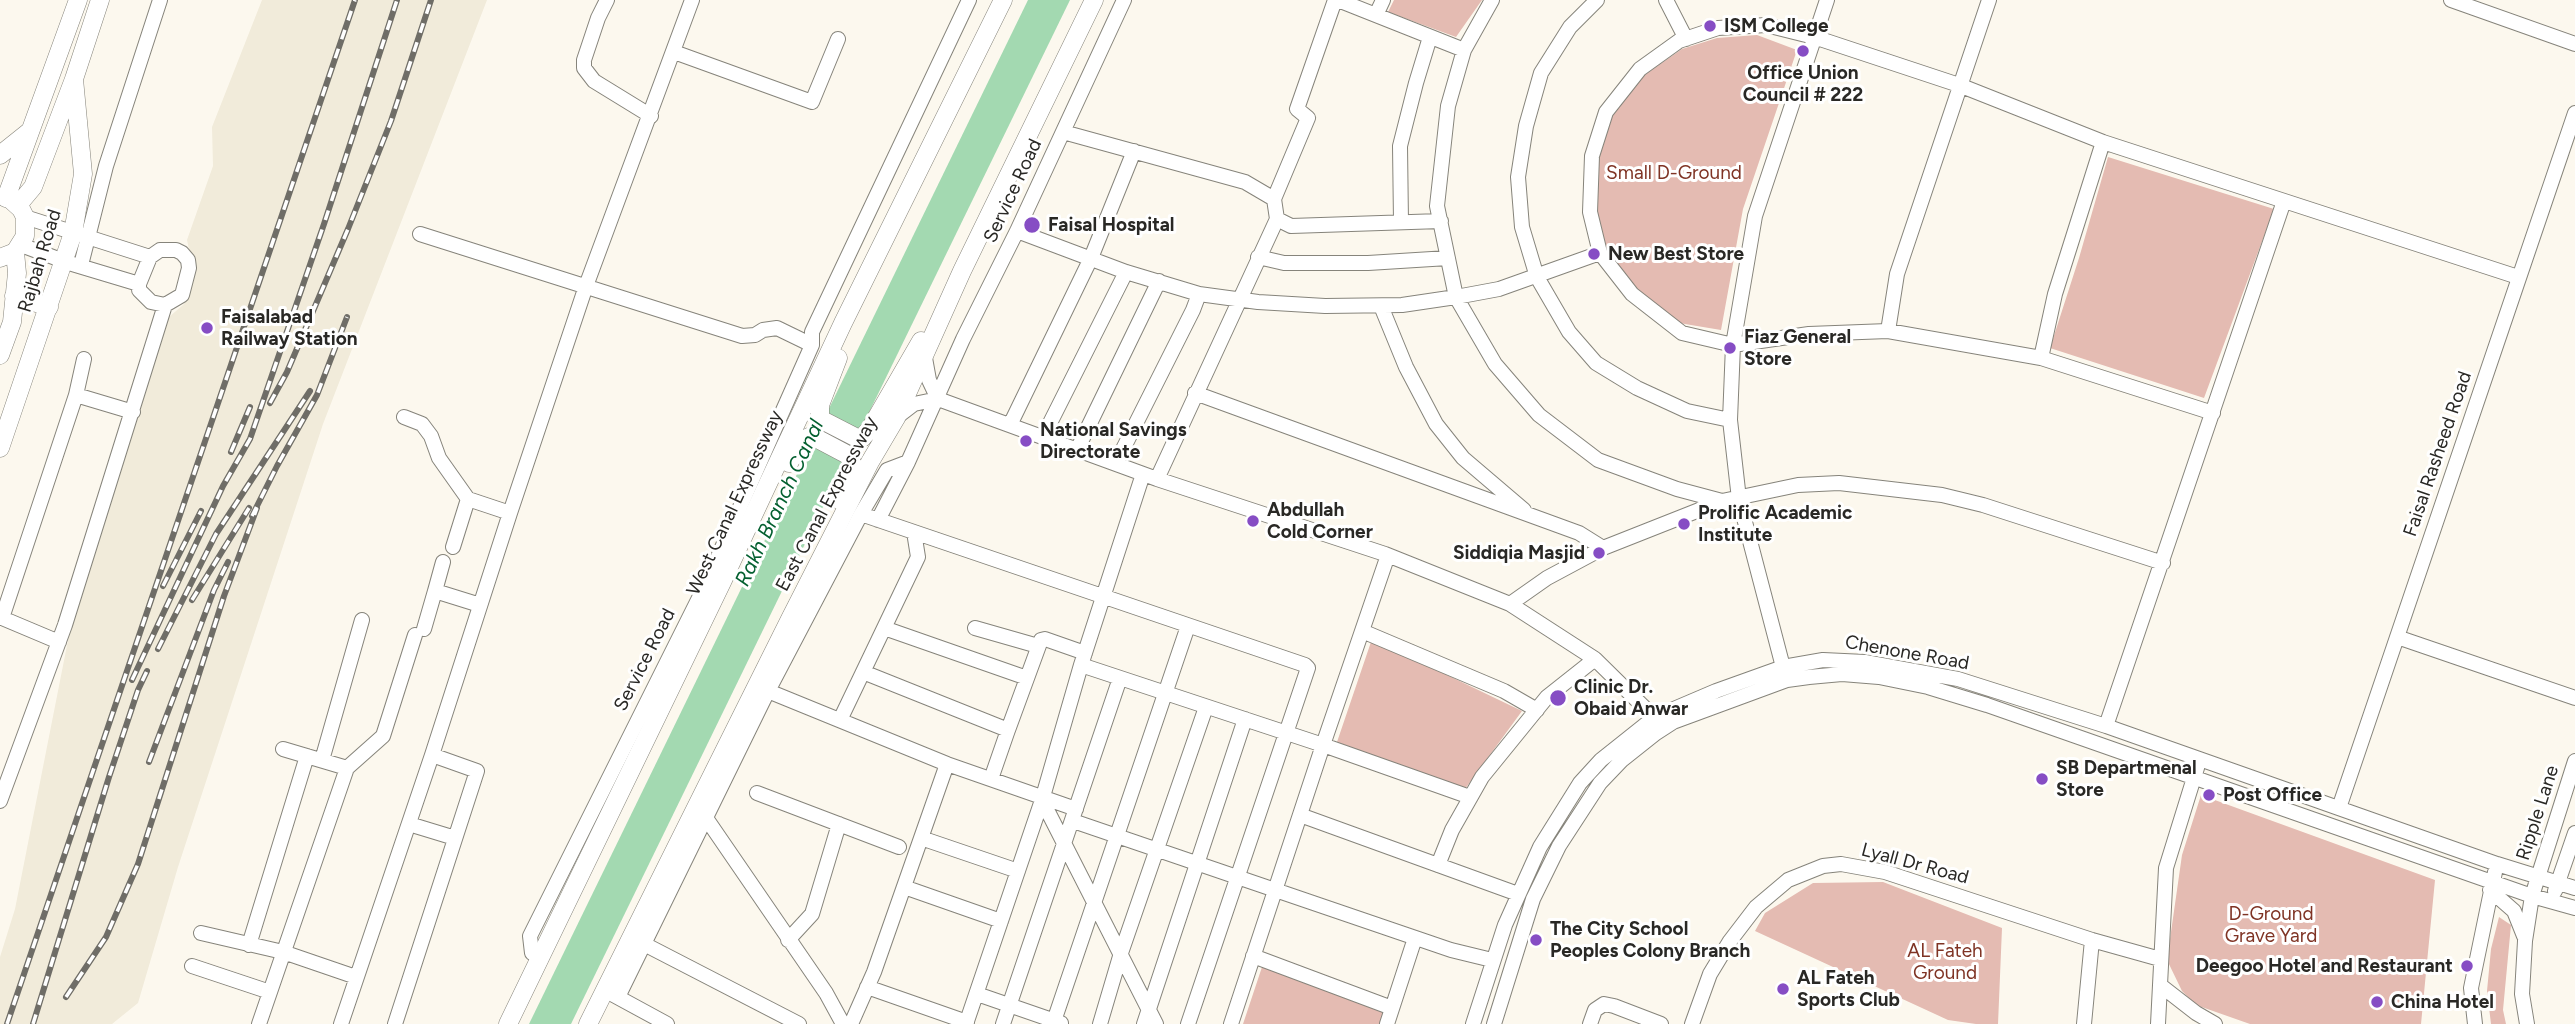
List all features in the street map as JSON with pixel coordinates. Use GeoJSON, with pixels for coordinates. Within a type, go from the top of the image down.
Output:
{"type":"FeatureCollection","features":[{"type":"Feature","properties":{"kind":"main road"},"geometry":{"type":"LineString","coordinates":[[12,204],[32,129],[78,0]]}},
{"type":"Feature","properties":{"kind":"main road"},"geometry":{"type":"LineString","coordinates":[[12,204],[33,187],[74,79],[100,0]]}},
{"type":"Feature","properties":{"kind":"main road","name":"West Canal Expressway"},"geometry":{"type":"LineString","coordinates":[[508,1024],[722,582],[801,412],[1003,0]]}},
{"type":"Feature","properties":{"kind":"main road","name":"East Canal Expressway"},"geometry":{"type":"LineString","coordinates":[[589,1024],[611,994],[790,620],[870,462],[896,418],[962,271],[1094,0]]}},
{"type":"Feature","properties":{"kind":"main road","name":"Rajbah Road"},"geometry":{"type":"LineString","coordinates":[[0,448],[49,307],[72,263],[80,235],[83,174],[74,79]]}},
{"type":"Feature","properties":{"kind":"main road"},"geometry":{"type":"LineString","coordinates":[[0,155],[32,129]]}},
{"type":"Feature","properties":{"kind":"main road","name":"Rajbah Road"},"geometry":{"type":"LineString","coordinates":[[0,355],[12,322],[17,273],[12,251],[27,227],[12,204]]}},
{"type":"Feature","properties":{"kind":"main road"},"geometry":{"type":"LineString","coordinates":[[722,582],[801,442],[818,429],[821,400],[890,228]]}},
{"type":"Feature","properties":{"kind":"main road"},"geometry":{"type":"LineString","coordinates":[[818,429],[862,438],[870,429],[962,271]]}},
{"type":"Feature","properties":{"kind":"main road"},"geometry":{"type":"LineString","coordinates":[[14,296],[49,307]]}},
{"type":"Feature","properties":{"kind":"main road"},"geometry":{"type":"LineString","coordinates":[[790,620],[853,465],[848,455],[818,429]]}},
{"type":"Feature","properties":{"kind":"main road"},"geometry":{"type":"LineString","coordinates":[[497,1024],[532,953],[578,876]]}},
{"type":"Feature","properties":{"kind":"street","name":"Rajbah Road"},"geometry":{"type":"LineString","coordinates":[[80,235],[106,166],[160,0]]}},
{"type":"Feature","properties":{"kind":"street"},"geometry":{"type":"LineString","coordinates":[[607,0],[598,18],[584,60],[584,68],[594,81],[651,116]]}},
{"type":"Feature","properties":{"kind":"street"},"geometry":{"type":"LineString","coordinates":[[341,1024],[586,286],[692,0]]}},
{"type":"Feature","properties":{"kind":"street","name":"Service Road"},"geometry":{"type":"LineString","coordinates":[[532,953],[530,936],[535,925],[705,586],[812,345],[812,331],[969,0]]}},
{"type":"Feature","properties":{"kind":"street","name":"Service Road"},"geometry":{"type":"LineString","coordinates":[[878,520],[938,399],[963,339],[1017,231],[1124,0]]}},
{"type":"Feature","properties":{"kind":"street"},"geometry":{"type":"LineString","coordinates":[[867,987],[967,1023],[1042,798],[1103,597],[1150,476],[1195,393],[1277,219],[1274,199],[1308,118],[1297,108],[1338,0],[1464,50]]}},
{"type":"Feature","properties":{"kind":"street"},"geometry":{"type":"LineString","coordinates":[[1376,15],[1383,0]]}},
{"type":"Feature","properties":{"kind":"street"},"geometry":{"type":"LineString","coordinates":[[1492,0],[1464,50],[1448,106],[1437,206],[1456,297],[1495,364],[1539,415],[1598,460],[1677,489],[1722,501]]}},
{"type":"Feature","properties":{"kind":"street"},"geometry":{"type":"LineString","coordinates":[[1597,0],[1570,27],[1541,72],[1526,126],[1518,177],[1522,227],[1536,276],[1569,332],[1596,363],[1637,388],[1687,411],[1730,421]]}},
{"type":"Feature","properties":{"kind":"street"},"geometry":{"type":"LineString","coordinates":[[1666,0],[1686,39]]}},
{"type":"Feature","properties":{"kind":"street"},"geometry":{"type":"LineString","coordinates":[[1783,667],[1739,499],[1730,421],[1733,345],[1755,216],[1827,0]]}},
{"type":"Feature","properties":{"kind":"street"},"geometry":{"type":"LineString","coordinates":[[1888,331],[1897,274],[1989,0]]}},
{"type":"Feature","properties":{"kind":"street"},"geometry":{"type":"LineString","coordinates":[[2451,0],[2575,44]]}},
{"type":"Feature","properties":{"kind":"street"},"geometry":{"type":"LineString","coordinates":[[2213,414],[2041,358],[1888,331],[1809,334],[1733,345],[1682,333],[1632,294],[1600,253],[1590,212],[1592,156],[1606,112],[1640,69],[1686,39],[1718,28],[1766,25],[1814,37],[1959,85],[2103,142],[2518,277]]}},
{"type":"Feature","properties":{"kind":"street"},"geometry":{"type":"LineString","coordinates":[[1401,222],[1400,146],[1430,37]]}},
{"type":"Feature","properties":{"kind":"street"},"geometry":{"type":"LineString","coordinates":[[674,52],[812,102],[838,40]]}},
{"type":"Feature","properties":{"kind":"street","name":"Faisal Rasheed Road"},"geometry":{"type":"LineString","coordinates":[[2339,808],[2575,113]]}},
{"type":"Feature","properties":{"kind":"street"},"geometry":{"type":"LineString","coordinates":[[1063,132],[1245,182],[1274,199]]}},
{"type":"Feature","properties":{"kind":"street"},"geometry":{"type":"LineString","coordinates":[[2041,358],[2055,294],[2103,142]]}},
{"type":"Feature","properties":{"kind":"street"},"geometry":{"type":"LineString","coordinates":[[1010,425],[1091,258],[1134,151]]}},
{"type":"Feature","properties":{"kind":"street"},"geometry":{"type":"LineString","coordinates":[[2106,726],[2284,201]]}},
{"type":"Feature","properties":{"kind":"street"},"geometry":{"type":"LineString","coordinates":[[12,204],[80,235],[150,257]]}},
{"type":"Feature","properties":{"kind":"street"},"geometry":{"type":"LineString","coordinates":[[1277,219],[1290,226],[1441,221]]}},
{"type":"Feature","properties":{"kind":"street"},"geometry":{"type":"LineString","coordinates":[[1017,231],[1126,272],[1199,294],[1325,306],[1424,303],[1499,289],[1600,253]]}},
{"type":"Feature","properties":{"kind":"street"},"geometry":{"type":"LineString","coordinates":[[420,234],[742,336],[777,328],[812,345]]}},
{"type":"Feature","properties":{"kind":"street"},"geometry":{"type":"LineString","coordinates":[[0,801],[59,642],[165,305],[181,295],[188,277],[188,260],[176,250],[160,250],[150,257],[139,284],[143,296],[151,302],[165,305]]}},
{"type":"Feature","properties":{"kind":"street"},"geometry":{"type":"LineString","coordinates":[[12,251],[72,263],[139,284]]}},
{"type":"Feature","properties":{"kind":"street"},"geometry":{"type":"LineString","coordinates":[[1258,257],[1284,263],[1368,263],[1448,258]]}},
{"type":"Feature","properties":{"kind":"street"},"geometry":{"type":"LineString","coordinates":[[1043,437],[1126,272]]}},
{"type":"Feature","properties":{"kind":"street"},"geometry":{"type":"LineString","coordinates":[[1077,450],[1158,281]]}},
{"type":"Feature","properties":{"kind":"street"},"geometry":{"type":"LineString","coordinates":[[1116,463],[1199,294]]}},
{"type":"Feature","properties":{"kind":"street"},"geometry":{"type":"LineString","coordinates":[[1381,306],[1406,367],[1436,424],[1464,458],[1528,514]]}},
{"type":"Feature","properties":{"kind":"street"},"geometry":{"type":"LineString","coordinates":[[925,358],[929,380],[938,399]]}},
{"type":"Feature","properties":{"kind":"street"},"geometry":{"type":"LineString","coordinates":[[59,642],[1,618],[5,593],[76,395],[84,359]]}},
{"type":"Feature","properties":{"kind":"street"},"geometry":{"type":"LineString","coordinates":[[1195,393],[1580,533],[1602,548]]}},
{"type":"Feature","properties":{"kind":"street"},"geometry":{"type":"LineString","coordinates":[[76,395],[133,412]]}},
{"type":"Feature","properties":{"kind":"street"},"geometry":{"type":"LineString","coordinates":[[896,418],[915,404],[938,399],[1150,476],[1388,555],[1510,604],[1595,659],[1660,722]]}},
{"type":"Feature","properties":{"kind":"street"},"geometry":{"type":"LineString","coordinates":[[404,417],[422,424],[431,436],[439,458],[468,499],[510,513]]}},
{"type":"Feature","properties":{"kind":"street"},"geometry":{"type":"LineString","coordinates":[[667,1024],[611,994],[644,944],[768,691],[862,514],[887,470],[908,461]]}},
{"type":"Feature","properties":{"kind":"street"},"geometry":{"type":"LineString","coordinates":[[1510,604],[1547,578],[1602,548],[1722,501],[1798,485],[1839,483],[1942,495],[1983,505],[2163,563]]}},
{"type":"Feature","properties":{"kind":"street"},"geometry":{"type":"LineString","coordinates":[[453,547],[468,499]]}},
{"type":"Feature","properties":{"kind":"street"},"geometry":{"type":"LineString","coordinates":[[862,514],[1306,665],[1308,671],[1188,1024]]}},
{"type":"Feature","properties":{"kind":"street"},"geometry":{"type":"LineString","coordinates":[[841,720],[918,557],[914,532]]}},
{"type":"Feature","properties":{"kind":"street"},"geometry":{"type":"LineString","coordinates":[[1231,1024],[1388,555]]}},
{"type":"Feature","properties":{"kind":"street"},"geometry":{"type":"LineString","coordinates":[[258,1024],[347,768],[383,736],[435,592],[443,562]]}},
{"type":"Feature","properties":{"kind":"street"},"geometry":{"type":"LineString","coordinates":[[435,592],[480,605]]}},
{"type":"Feature","properties":{"kind":"street"},"geometry":{"type":"LineString","coordinates":[[249,945],[362,620]]}},
{"type":"Feature","properties":{"kind":"street"},"geometry":{"type":"LineString","coordinates":[[977,994],[1057,1023],[1188,626]]}},
{"type":"Feature","properties":{"kind":"street"},"geometry":{"type":"LineString","coordinates":[[884,628],[1027,678]]}},
{"type":"Feature","properties":{"kind":"street"},"geometry":{"type":"LineString","coordinates":[[975,628],[1038,646]]}},
{"type":"Feature","properties":{"kind":"street"},"geometry":{"type":"LineString","coordinates":[[1362,631],[1504,691],[1536,710]]}},
{"type":"Feature","properties":{"kind":"street"},"geometry":{"type":"LineString","coordinates":[[2397,637],[2575,698]]}},
{"type":"Feature","properties":{"kind":"street"},"geometry":{"type":"LineString","coordinates":[[991,779],[1042,639],[1120,678],[1470,797]]}},
{"type":"Feature","properties":{"kind":"street"},"geometry":{"type":"LineString","coordinates":[[1438,865],[1452,830],[1482,776],[1547,698],[1595,659]]}},
{"type":"Feature","properties":{"kind":"street","name":"Chenone Road"},"geometry":{"type":"LineString","coordinates":[[1494,1024],[1527,915],[1559,846],[1600,783],[1660,722],[1716,691],[1783,667],[1823,660],[1843,660],[1958,679],[2106,726],[2537,878],[2575,888]]}},
{"type":"Feature","properties":{"kind":"street"},"geometry":{"type":"LineString","coordinates":[[863,672],[1008,730]]}},
{"type":"Feature","properties":{"kind":"street","name":"Chenone Road"},"geometry":{"type":"LineString","coordinates":[[1473,1024],[1492,960],[1540,847],[1580,783],[1601,760],[1635,731],[1660,722],[1787,680],[1842,674],[1878,677],[1928,687],[1987,705],[2194,776],[2491,885],[2575,908]]}},
{"type":"Feature","properties":{"kind":"street"},"geometry":{"type":"LineString","coordinates":[[1003,1024],[1120,678]]}},
{"type":"Feature","properties":{"kind":"street"},"geometry":{"type":"LineString","coordinates":[[768,691],[947,764],[1042,798],[1117,836],[1415,938],[1492,960]]}},
{"type":"Feature","properties":{"kind":"street"},"geometry":{"type":"LineString","coordinates":[[1100,1024],[1121,953],[1206,707]]}},
{"type":"Feature","properties":{"kind":"street"},"geometry":{"type":"LineString","coordinates":[[1147,1017],[1245,719]]}},
{"type":"Feature","properties":{"kind":"street"},"geometry":{"type":"LineString","coordinates":[[283,749],[347,768]]}},
{"type":"Feature","properties":{"kind":"street"},"geometry":{"type":"LineString","coordinates":[[395,1024],[477,771],[432,755]]}},
{"type":"Feature","properties":{"kind":"street"},"geometry":{"type":"LineString","coordinates":[[2158,1024],[2165,869],[2200,758]]}},
{"type":"Feature","properties":{"kind":"street","name":"Ripple Lane"},"geometry":{"type":"LineString","coordinates":[[2527,1024],[2522,994],[2525,941],[2532,896],[2575,761]]}},
{"type":"Feature","properties":{"kind":"street"},"geometry":{"type":"LineString","coordinates":[[851,1024],[904,887],[947,764]]}},
{"type":"Feature","properties":{"kind":"street"},"geometry":{"type":"LineString","coordinates":[[757,793],[899,847]]}},
{"type":"Feature","properties":{"kind":"street"},"geometry":{"type":"LineString","coordinates":[[1042,798],[1121,953],[1147,1017],[1156,1024]]}},
{"type":"Feature","properties":{"kind":"street"},"geometry":{"type":"LineString","coordinates":[[1300,815],[1518,894]]}},
{"type":"Feature","properties":{"kind":"street"},"geometry":{"type":"LineString","coordinates":[[706,818],[826,993],[843,1024]]}},
{"type":"Feature","properties":{"kind":"street"},"geometry":{"type":"LineString","coordinates":[[408,824],[455,838]]}},
{"type":"Feature","properties":{"kind":"street"},"geometry":{"type":"LineString","coordinates":[[788,940],[812,914],[839,824]]}},
{"type":"Feature","properties":{"kind":"street"},"geometry":{"type":"LineString","coordinates":[[2552,900],[2575,833]]}},
{"type":"Feature","properties":{"kind":"street"},"geometry":{"type":"LineString","coordinates":[[921,838],[1018,871]]}},
{"type":"Feature","properties":{"kind":"street"},"geometry":{"type":"LineString","coordinates":[[2475,1024],[2471,988],[2497,864]]}},
{"type":"Feature","properties":{"kind":"street","name":"Lyall Dr Road"},"geometry":{"type":"LineString","coordinates":[[1692,1024],[1710,974],[1730,941],[1756,907],[1787,880],[1823,866],[1864,866],[2092,940],[2160,959]]}},
{"type":"Feature","properties":{"kind":"street"},"geometry":{"type":"LineString","coordinates":[[2491,885],[2514,911],[2525,941]]}},
{"type":"Feature","properties":{"kind":"street"},"geometry":{"type":"LineString","coordinates":[[904,887],[1002,921]]}},
{"type":"Feature","properties":{"kind":"street"},"geometry":{"type":"LineString","coordinates":[[201,933],[283,953],[356,977]]}},
{"type":"Feature","properties":{"kind":"street"},"geometry":{"type":"LineString","coordinates":[[1387,1024],[1415,938]]}},
{"type":"Feature","properties":{"kind":"street"},"geometry":{"type":"LineString","coordinates":[[2084,1024],[2092,940]]}},
{"type":"Feature","properties":{"kind":"street"},"geometry":{"type":"LineString","coordinates":[[644,944],[799,1024]]}},
{"type":"Feature","properties":{"kind":"street"},"geometry":{"type":"LineString","coordinates":[[1253,957],[1392,1008]]}},
{"type":"Feature","properties":{"kind":"street"},"geometry":{"type":"LineString","coordinates":[[191,966],[270,992]]}},
{"type":"Feature","properties":{"kind":"street"},"geometry":{"type":"LineString","coordinates":[[2160,985],[2215,1024]]}},
{"type":"Feature","properties":{"kind":"street"},"geometry":{"type":"LineString","coordinates":[[1590,1024],[1595,1010],[1604,1004],[1661,1024]]}},
{"type":"Feature","properties":{"kind":"shaded area"},"geometry":{"type":"Polygon","coordinates":[[[262,0],[487,0],[323,424],[178,867],[138,1003],[112,1024],[0,1024],[0,957],[15,909],[72,620],[168,318],[184,304],[193,268],[187,240],[213,166],[212,127],[262,0]]]}},
{"type":"Feature","properties":{"kind":"shaded area"},"geometry":{"type":"Polygon","coordinates":[[[1028,0],[1070,0],[571,1024],[529,1024],[1028,0]]]}},
{"type":"Feature","properties":{"kind":"green space"},"geometry":{"type":"Polygon","coordinates":[[[1394,0],[1482,0],[1456,37],[1388,12],[1394,0]]]}},
{"type":"Feature","properties":{"kind":"green space","name":"Small D-Ground"},"geometry":{"type":"Polygon","coordinates":[[[1757,35],[1797,50],[1743,209],[1721,330],[1679,323],[1633,289],[1608,253],[1594,210],[1597,158],[1612,115],[1643,76],[1682,49],[1717,38],[1757,35]]]}},
{"type":"Feature","properties":{"kind":"green space"},"geometry":{"type":"Polygon","coordinates":[[[2108,157],[2274,209],[2204,398],[2050,348],[2108,157]]]}},
{"type":"Feature","properties":{"kind":"green space"},"geometry":{"type":"Polygon","coordinates":[[[1372,639],[1522,711],[1465,789],[1337,742],[1372,639]]]}},
{"type":"Feature","properties":{"kind":"green space","name":"D-Ground Grave Yard"},"geometry":{"type":"Polygon","coordinates":[[[2201,795],[2435,880],[2421,1024],[2250,1024],[2196,1005],[2182,991],[2167,960],[2182,855],[2201,795]]]}},
{"type":"Feature","properties":{"kind":"green space","name":"AL Fateh Ground"},"geometry":{"type":"Polygon","coordinates":[[[1883,882],[2002,928],[1998,1024],[1948,1020],[1755,931],[1765,913],[1813,883],[1883,882]]]}},
{"type":"Feature","properties":{"kind":"green space"},"geometry":{"type":"Polygon","coordinates":[[[2499,917],[2511,925],[2503,1010],[2506,1024],[2491,1024],[2487,991],[2491,949],[2499,917]]]}},
{"type":"Feature","properties":{"kind":"green space"},"geometry":{"type":"Polygon","coordinates":[[[1263,964],[1391,1012],[1387,1024],[1243,1024],[1263,964]]]}},
{"type":"Feature","properties":{"kind":"railway"},"geometry":{"type":"LineString","coordinates":[[7,1024],[355,0]]}},
{"type":"Feature","properties":{"kind":"railway"},"geometry":{"type":"LineString","coordinates":[[132,680],[223,486],[250,439],[397,0]]}},
{"type":"Feature","properties":{"kind":"railway"},"geometry":{"type":"LineString","coordinates":[[270,403],[287,372],[348,229],[391,121],[431,0]]}},
{"type":"Feature","properties":{"kind":"railway"},"geometry":{"type":"LineString","coordinates":[[252,516],[317,395],[347,317]]}},
{"type":"Feature","properties":{"kind":"railway"},"geometry":{"type":"LineString","coordinates":[[158,649],[216,534],[310,391]]}},
{"type":"Feature","properties":{"kind":"railway"},"geometry":{"type":"LineString","coordinates":[[231,452],[250,407]]}},
{"type":"Feature","properties":{"kind":"railway"},"geometry":{"type":"LineString","coordinates":[[192,600],[249,508]]}},
{"type":"Feature","properties":{"kind":"railway"},"geometry":{"type":"LineString","coordinates":[[66,997],[106,937],[138,864],[224,596],[257,508]]}},
{"type":"Feature","properties":{"kind":"railway"},"geometry":{"type":"LineString","coordinates":[[163,586],[201,511]]}},
{"type":"Feature","properties":{"kind":"railway"},"geometry":{"type":"LineString","coordinates":[[149,762],[214,590],[228,562]]}},
{"type":"Feature","properties":{"kind":"railway"},"geometry":{"type":"LineString","coordinates":[[33,1024],[109,777],[147,671]]}},
{"type":"Feature","properties":{"kind":"place","name":"ISM College"},"geometry":{"type":"Point","coordinates":[1710,26]}},
{"type":"Feature","properties":{"kind":"place","name":"Office Union Council # 222"},"geometry":{"type":"Point","coordinates":[1803,51]}},
{"type":"Feature","properties":{"kind":"place","name":"Faisal Hospital"},"geometry":{"type":"Point","coordinates":[1032,225]}},
{"type":"Feature","properties":{"kind":"place","name":"New Best Store"},"geometry":{"type":"Point","coordinates":[1594,254]}},
{"type":"Feature","properties":{"kind":"place","name":"Faisalabad Railway Station"},"geometry":{"type":"Point","coordinates":[207,328]}},
{"type":"Feature","properties":{"kind":"place","name":"Fiaz General Store"},"geometry":{"type":"Point","coordinates":[1730,348]}},
{"type":"Feature","properties":{"kind":"place","name":"National Savings Directorate"},"geometry":{"type":"Point","coordinates":[1026,441]}},
{"type":"Feature","properties":{"kind":"place","name":"Abdullah Cold Corner"},"geometry":{"type":"Point","coordinates":[1253,521]}},
{"type":"Feature","properties":{"kind":"place","name":"Prolific Academic Institute"},"geometry":{"type":"Point","coordinates":[1684,524]}},
{"type":"Feature","properties":{"kind":"place","name":"Siddiqia Masjid"},"geometry":{"type":"Point","coordinates":[1599,553]}},
{"type":"Feature","properties":{"kind":"place","name":"Clinic Dr. Obaid Anwar"},"geometry":{"type":"Point","coordinates":[1558,698]}},
{"type":"Feature","properties":{"kind":"place","name":"SB Departmenal Store"},"geometry":{"type":"Point","coordinates":[2042,779]}},
{"type":"Feature","properties":{"kind":"place","name":"Post Office"},"geometry":{"type":"Point","coordinates":[2209,795]}},
{"type":"Feature","properties":{"kind":"place","name":"The City School Peoples Colony Branch"},"geometry":{"type":"Point","coordinates":[1536,940]}},
{"type":"Feature","properties":{"kind":"place","name":"Deegoo Hotel and Restaurant"},"geometry":{"type":"Point","coordinates":[2467,966]}},
{"type":"Feature","properties":{"kind":"place","name":"AL Fateh Sports Club"},"geometry":{"type":"Point","coordinates":[1783,989]}},
{"type":"Feature","properties":{"kind":"place","name":"China Hotel"},"geometry":{"type":"Point","coordinates":[2377,1002]}},
{"type":"Feature","properties":{"kind":"water label","name":"Rakh Branch Canal"},"geometry":{"type":"Point","coordinates":[780,503]}}]}
